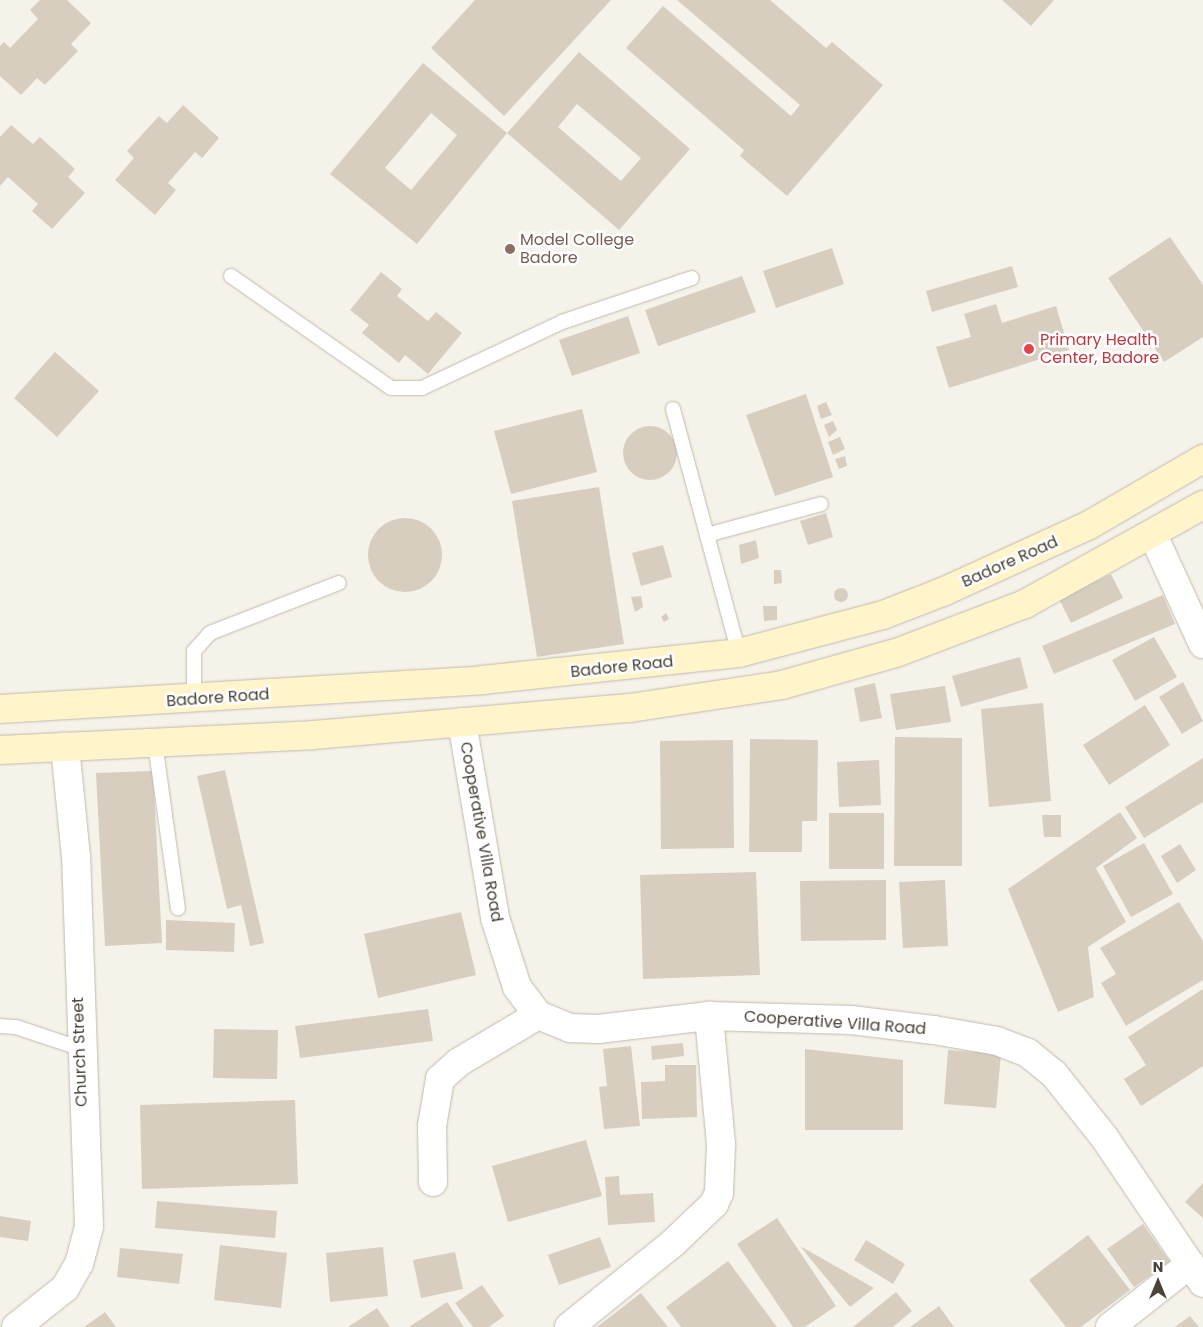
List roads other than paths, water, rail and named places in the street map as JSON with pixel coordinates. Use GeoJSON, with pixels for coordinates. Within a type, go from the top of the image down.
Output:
{"type":"FeatureCollection","features":[{"type":"Feature","properties":{"kind":"main road","name":"Badore Road"},"geometry":{"type":"LineString","coordinates":[[0,709],[194,700],[482,680],[702,659],[739,653],[883,615],[946,591],[1089,525],[1203,459]]}},
{"type":"Feature","properties":{"kind":"main road"},"geometry":{"type":"LineString","coordinates":[[0,750],[154,743],[462,722],[708,697],[782,685],[952,632],[1025,604],[1203,505]]}},
{"type":"Feature","properties":{"kind":"main road"},"geometry":{"type":"LineString","coordinates":[[702,659],[708,697]]}},
{"type":"Feature","properties":{"kind":"street"},"geometry":{"type":"LineString","coordinates":[[1153,534],[1203,644]]}},
{"type":"Feature","properties":{"kind":"street","name":"Cooperative Villa Road"},"geometry":{"type":"LineString","coordinates":[[462,722],[495,918],[517,987],[538,1015],[570,1028],[598,1029],[709,1016],[777,1015],[934,1030],[997,1041],[1028,1053],[1054,1074],[1104,1137],[1199,1275]]}},
{"type":"Feature","properties":{"kind":"street","name":"Church Street"},"geometry":{"type":"LineString","coordinates":[[16,1327],[65,1288],[86,1245],[89,1226],[79,1048],[76,857],[65,747]]}},
{"type":"Feature","properties":{"kind":"street"},"geometry":{"type":"LineString","coordinates":[[433,1182],[432,1126],[440,1078],[459,1062],[538,1015]]}},
{"type":"Feature","properties":{"kind":"street"},"geometry":{"type":"LineString","coordinates":[[569,1327],[673,1243],[714,1204],[719,1193],[722,1152],[709,1016]]}},
{"type":"Feature","properties":{"kind":"street"},"geometry":{"type":"LineString","coordinates":[[1110,1327],[1199,1275]]}},
{"type":"Feature","properties":{"kind":"lane"},"geometry":{"type":"LineString","coordinates":[[231,276],[391,388],[422,388],[562,322],[692,278]]}},
{"type":"Feature","properties":{"kind":"lane"},"geometry":{"type":"LineString","coordinates":[[673,409],[739,653]]}},
{"type":"Feature","properties":{"kind":"lane"},"geometry":{"type":"LineString","coordinates":[[707,534],[821,504]]}},
{"type":"Feature","properties":{"kind":"lane"},"geometry":{"type":"LineString","coordinates":[[194,700],[194,651],[210,633],[339,583]]}},
{"type":"Feature","properties":{"kind":"lane"},"geometry":{"type":"LineString","coordinates":[[154,743],[178,908]]}},
{"type":"Feature","properties":{"kind":"lane"},"geometry":{"type":"LineString","coordinates":[[0,1026],[16,1027],[79,1048]]}},
{"type":"Feature","properties":{"kind":"place","name":"Model College Badore"},"geometry":{"type":"Point","coordinates":[510,249]}},
{"type":"Feature","properties":{"kind":"place","name":"Primary Health Center, Badore"},"geometry":{"type":"Point","coordinates":[1029,349]}}]}
